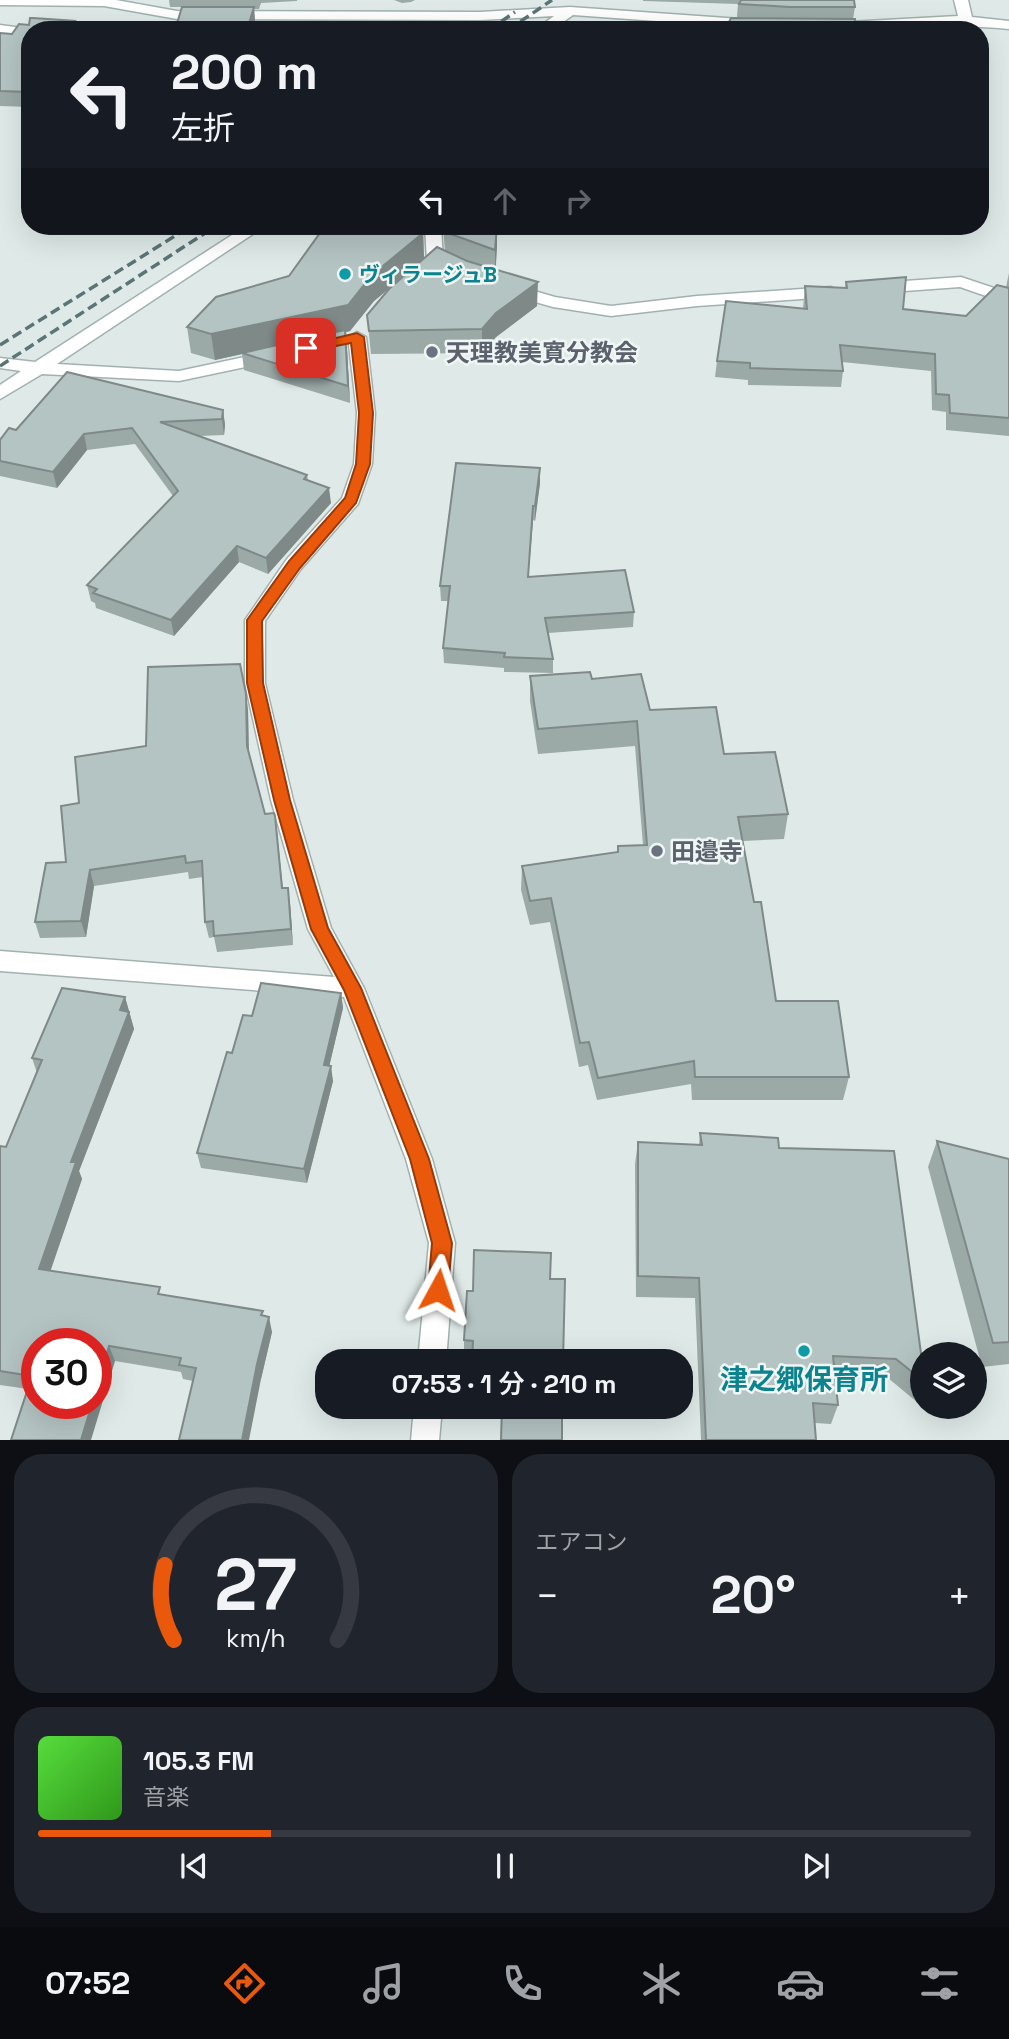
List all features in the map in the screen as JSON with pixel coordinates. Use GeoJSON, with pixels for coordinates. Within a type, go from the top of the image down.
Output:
{"type":"FeatureCollection","features":[{"type":"Feature","properties":{"kind":"street"},"geometry":{"type":"LineString","coordinates":[[372,0],[388,16]]}},
{"type":"Feature","properties":{"kind":"street"},"geometry":{"type":"LineString","coordinates":[[480,16],[502,0]]}},
{"type":"Feature","properties":{"kind":"street"},"geometry":{"type":"LineString","coordinates":[[555,21],[585,0]]}},
{"type":"Feature","properties":{"kind":"street"},"geometry":{"type":"LineString","coordinates":[[961,0],[967,20]]}},
{"type":"Feature","properties":{"kind":"street"},"geometry":{"type":"LineString","coordinates":[[0,1],[106,1],[177,15],[480,16],[570,11],[707,21]]}},
{"type":"Feature","properties":{"kind":"street"},"geometry":{"type":"LineString","coordinates":[[945,21],[975,21]]}},
{"type":"Feature","properties":{"kind":"street"},"geometry":{"type":"LineString","coordinates":[[989,23],[1009,25]]}},
{"type":"Feature","properties":{"kind":"street"},"geometry":{"type":"LineString","coordinates":[[0,29],[21,32]]}},
{"type":"Feature","properties":{"kind":"street"},"geometry":{"type":"LineString","coordinates":[[0,393],[243,235]]}},
{"type":"Feature","properties":{"kind":"street"},"geometry":{"type":"LineString","coordinates":[[433,235],[431,265],[455,270]]}},
{"type":"Feature","properties":{"kind":"street"},"geometry":{"type":"LineString","coordinates":[[487,282],[553,302],[611,311],[697,301],[961,282],[1009,299]]}},
{"type":"Feature","properties":{"kind":"street"},"geometry":{"type":"LineString","coordinates":[[356,335],[366,413],[363,464],[351,500],[295,564],[255,620],[255,683],[282,800],[320,929],[352,988],[419,1159],[442,1243],[433,1349]]}},
{"type":"Feature","properties":{"kind":"street"},"geometry":{"type":"LineString","coordinates":[[0,363],[38,368],[179,376],[293,351]]}},
{"type":"Feature","properties":{"kind":"street"},"geometry":{"type":"LineString","coordinates":[[0,961],[352,988]]}},
{"type":"Feature","properties":{"kind":"street"},"geometry":{"type":"LineString","coordinates":[[425,1440],[427,1419]]}},
{"type":"Feature","properties":{"kind":"building"},"geometry":{"type":"Polygon","coordinates":[[[741,0],[854,0],[855,7],[739,4],[741,0]]]}},
{"type":"Feature","properties":{"kind":"building"},"geometry":{"type":"Polygon","coordinates":[[[182,7],[254,7],[250,21],[178,21],[182,7]]]}},
{"type":"Feature","properties":{"kind":"building"},"geometry":{"type":"Polygon","coordinates":[[[30,18],[75,21],[30,21],[30,18]]]}},
{"type":"Feature","properties":{"kind":"building"},"geometry":{"type":"Polygon","coordinates":[[[731,18],[855,21],[730,21],[731,18]]]}},
{"type":"Feature","properties":{"kind":"building"},"geometry":{"type":"Polygon","coordinates":[[[19,24],[21,92],[0,91],[0,33],[12,34],[19,24]]]}},
{"type":"Feature","properties":{"kind":"building"},"geometry":{"type":"Polygon","coordinates":[[[319,235],[421,235],[372,275],[348,305],[211,334],[187,327],[216,297],[289,276],[319,235]]]}},
{"type":"Feature","properties":{"kind":"building"},"geometry":{"type":"Polygon","coordinates":[[[453,235],[496,235],[495,250],[453,235]]]}},
{"type":"Feature","properties":{"kind":"building"},"geometry":{"type":"Polygon","coordinates":[[[437,247],[467,261],[538,282],[496,313],[482,329],[369,331],[367,315],[389,289],[437,247]]]}},
{"type":"Feature","properties":{"kind":"building"},"geometry":{"type":"Polygon","coordinates":[[[906,277],[903,309],[966,316],[997,285],[1009,288],[1009,418],[950,413],[949,395],[936,394],[935,354],[840,345],[843,371],[750,368],[750,363],[717,361],[726,301],[807,309],[805,286],[847,288],[846,282],[906,277]]]}},
{"type":"Feature","properties":{"kind":"building"},"geometry":{"type":"Polygon","coordinates":[[[345,330],[348,386],[242,353],[345,330]]]}},
{"type":"Feature","properties":{"kind":"building"},"geometry":{"type":"Polygon","coordinates":[[[67,372],[223,410],[222,419],[160,422],[307,475],[304,479],[329,488],[266,558],[237,546],[171,620],[93,593],[97,589],[87,585],[178,491],[132,428],[84,434],[53,472],[0,461],[0,440],[9,428],[16,430],[67,372]]]}},
{"type":"Feature","properties":{"kind":"building"},"geometry":{"type":"Polygon","coordinates":[[[456,463],[540,468],[533,506],[528,577],[625,570],[634,612],[545,618],[553,659],[504,657],[505,653],[443,648],[450,586],[440,586],[456,463]]]}},
{"type":"Feature","properties":{"kind":"building"},"geometry":{"type":"Polygon","coordinates":[[[240,664],[246,694],[247,746],[265,814],[274,813],[275,816],[282,888],[288,888],[291,929],[214,936],[213,921],[205,922],[202,861],[186,863],[185,856],[90,870],[81,921],[35,922],[46,863],[66,862],[61,806],[79,803],[75,757],[146,746],[148,667],[240,664]]]}},
{"type":"Feature","properties":{"kind":"building"},"geometry":{"type":"Polygon","coordinates":[[[590,672],[592,679],[641,674],[650,710],[716,707],[724,754],[775,752],[788,814],[738,817],[754,902],[761,902],[776,1001],[838,1001],[849,1077],[695,1077],[694,1061],[598,1078],[589,1042],[580,1043],[551,898],[530,901],[522,866],[618,852],[618,846],[647,845],[637,721],[538,729],[530,676],[590,672]]]}},
{"type":"Feature","properties":{"kind":"building"},"geometry":{"type":"Polygon","coordinates":[[[261,983],[341,993],[324,1065],[331,1066],[304,1169],[197,1153],[227,1052],[232,1053],[243,1015],[252,1016],[261,983]]]}},
{"type":"Feature","properties":{"kind":"building"},"geometry":{"type":"Polygon","coordinates":[[[62,988],[125,997],[120,1010],[129,1012],[71,1162],[76,1162],[39,1269],[160,1287],[158,1294],[263,1311],[261,1315],[269,1317],[242,1440],[179,1440],[196,1368],[179,1365],[181,1358],[112,1346],[112,1328],[21,1328],[21,1374],[0,1371],[0,1146],[6,1147],[42,1060],[32,1058],[62,988]]]}},
{"type":"Feature","properties":{"kind":"building"},"geometry":{"type":"Polygon","coordinates":[[[700,1133],[778,1138],[779,1148],[894,1151],[919,1342],[910,1342],[910,1370],[896,1359],[833,1356],[838,1405],[813,1403],[816,1440],[706,1440],[699,1278],[638,1276],[638,1142],[702,1145],[700,1133]]]}},
{"type":"Feature","properties":{"kind":"building"},"geometry":{"type":"Polygon","coordinates":[[[937,1141],[1009,1159],[1009,1342],[993,1343],[937,1141]]]}},
{"type":"Feature","properties":{"kind":"building"},"geometry":{"type":"Polygon","coordinates":[[[474,1250],[551,1253],[550,1279],[565,1279],[563,1349],[473,1349],[473,1341],[464,1340],[467,1291],[473,1291],[474,1250]]]}},
{"type":"Feature","properties":{"kind":"building"},"geometry":{"type":"Polygon","coordinates":[[[21,1410],[21,1419],[87,1419],[81,1440],[11,1440],[21,1410]]]}},
{"type":"Feature","properties":{"kind":"building"},"geometry":{"type":"Polygon","coordinates":[[[502,1419],[562,1419],[562,1440],[501,1440],[502,1419]]]}},
{"type":"Feature","properties":{"kind":"railway"},"geometry":{"type":"LineString","coordinates":[[521,21],[552,0]]}},
{"type":"Feature","properties":{"kind":"railway"},"geometry":{"type":"LineString","coordinates":[[502,21],[515,12]]}},
{"type":"Feature","properties":{"kind":"railway"},"geometry":{"type":"LineString","coordinates":[[0,345],[177,235]]}},
{"type":"Feature","properties":{"kind":"railway"},"geometry":{"type":"LineString","coordinates":[[0,366],[202,235]]}},
{"type":"Feature","properties":{"kind":"place","name":"ヴィラージュB"},"geometry":{"type":"Point","coordinates":[345,274]}},
{"type":"Feature","properties":{"kind":"place","name":"天理教美寛分教会"},"geometry":{"type":"Point","coordinates":[432,352]}},
{"type":"Feature","properties":{"kind":"place","name":"田邉寺"},"geometry":{"type":"Point","coordinates":[657,851]}},
{"type":"Feature","properties":{"kind":"place","name":"津之郷保育所"},"geometry":{"type":"Point","coordinates":[804,1351]}},
{"type":"Feature","properties":{"kind":"route"},"geometry":{"type":"LineString","coordinates":[[306,348],[357,337],[366,413],[363,464],[351,500],[295,564],[255,620],[255,683],[282,800],[320,929],[352,988],[419,1159],[442,1243],[438,1290]]}}]}
